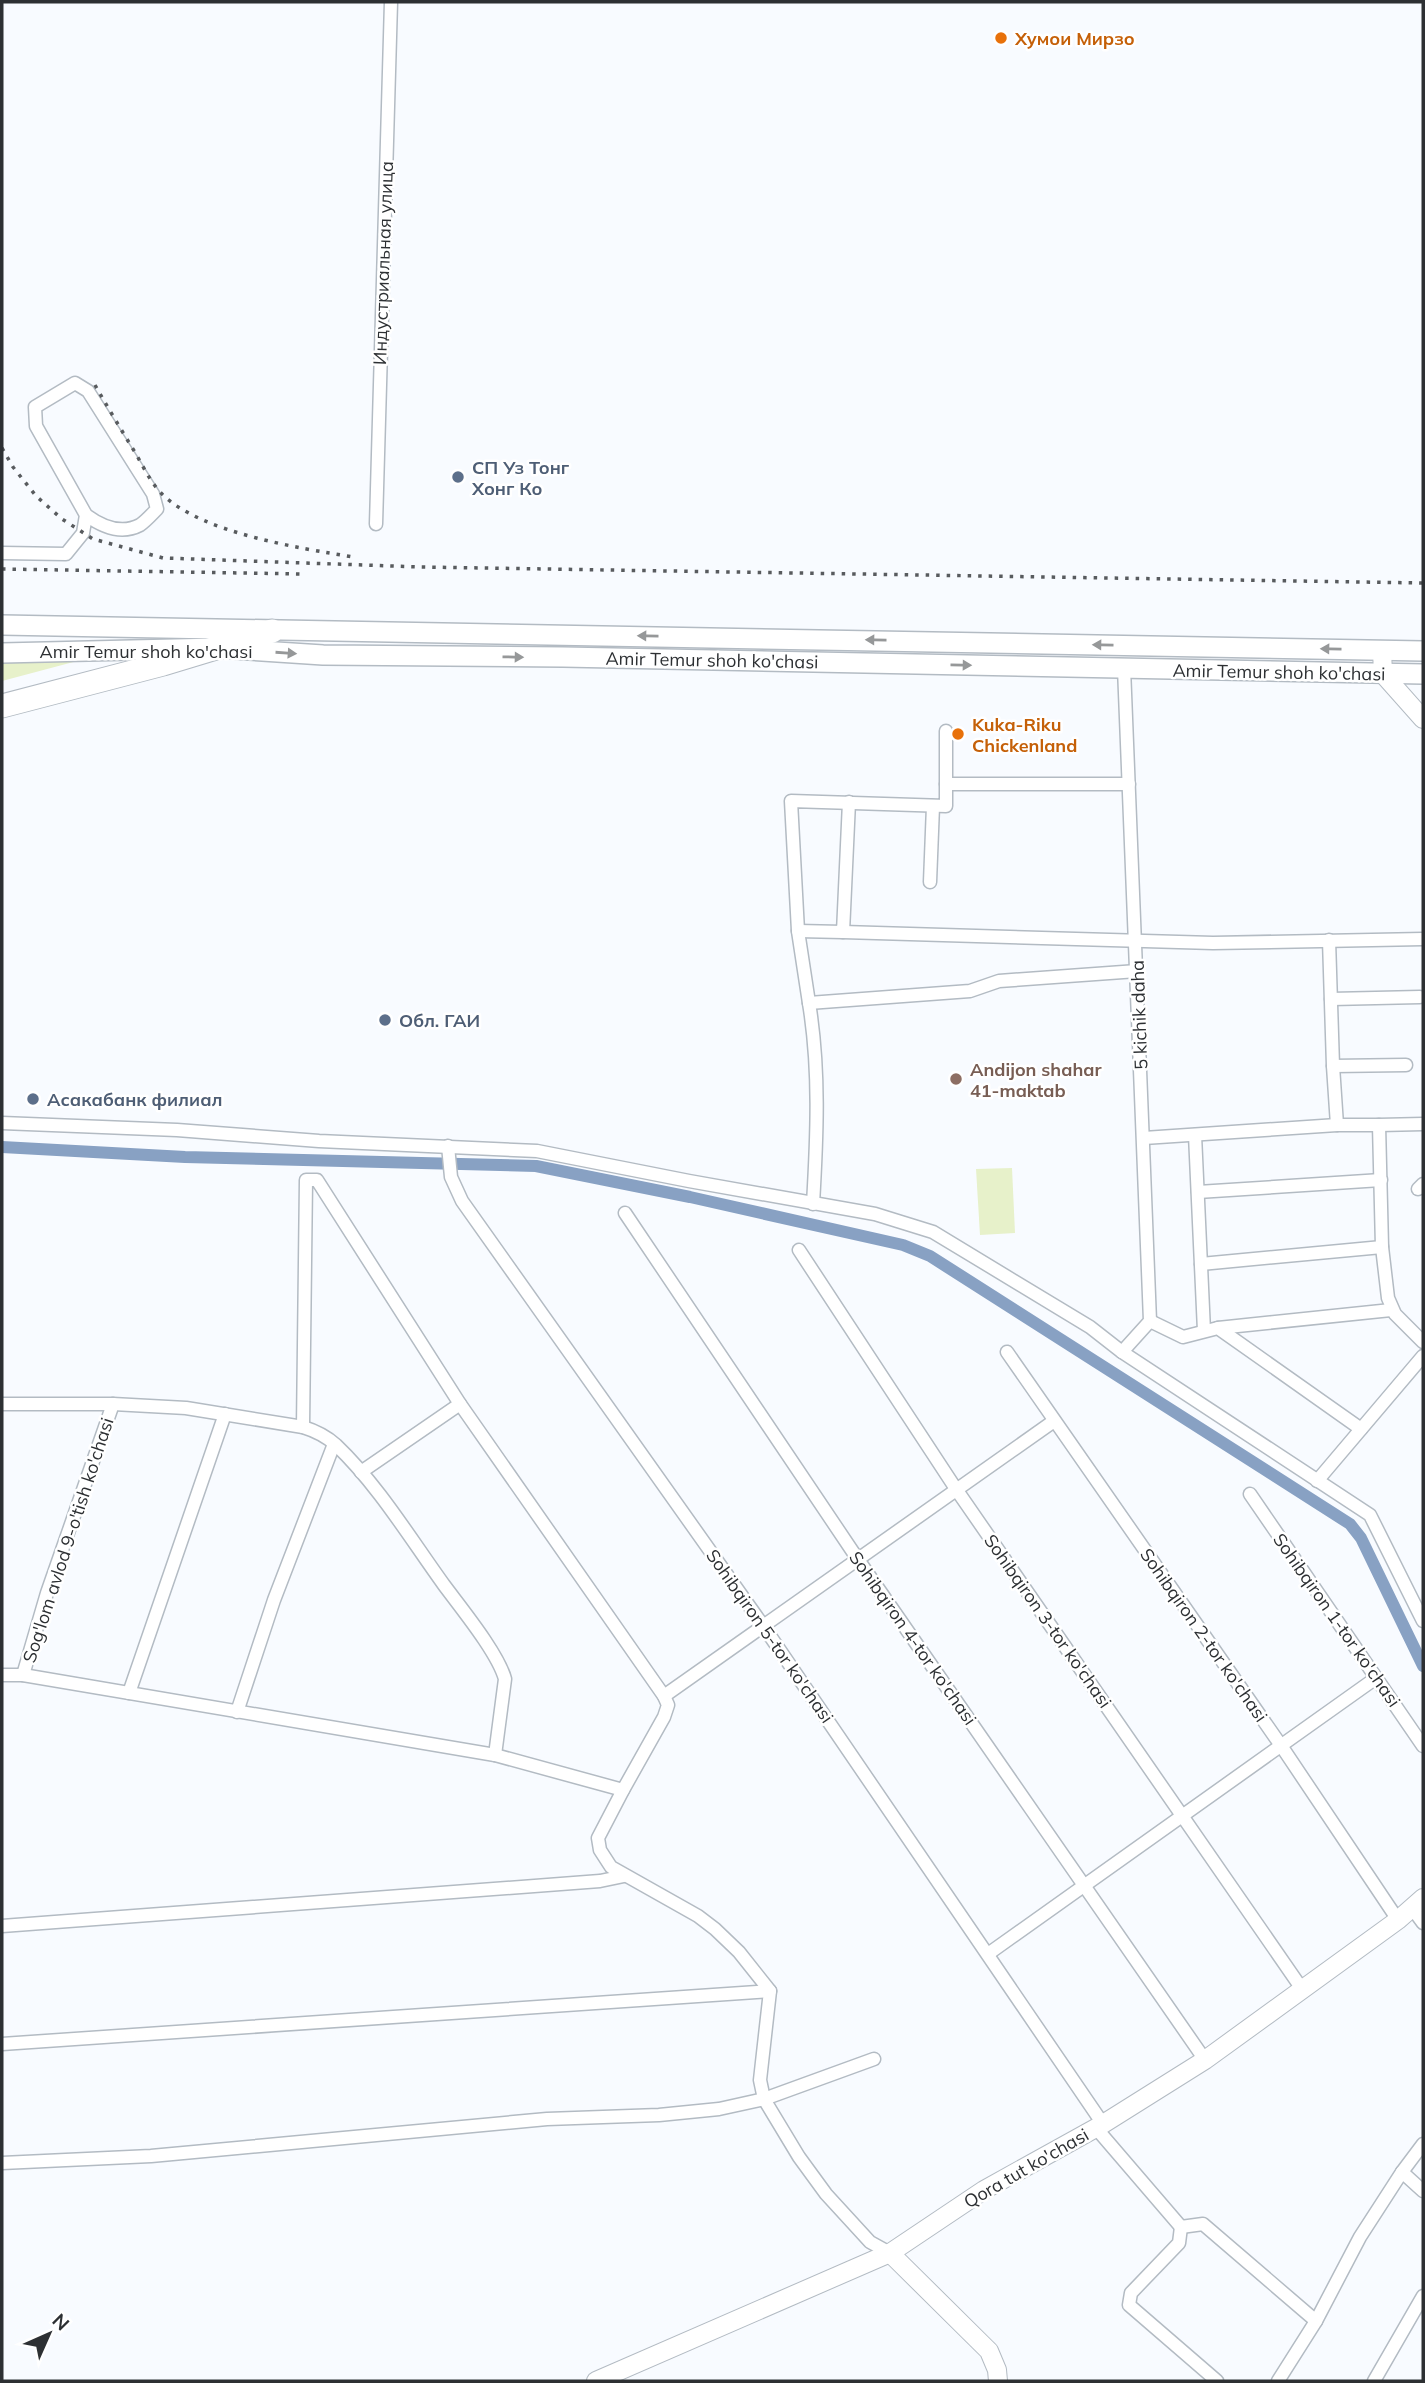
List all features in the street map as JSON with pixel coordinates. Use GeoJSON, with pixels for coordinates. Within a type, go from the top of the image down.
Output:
{"type":"FeatureCollection","features":[{"type":"Feature","properties":{"kind":"highway"},"geometry":{"type":"LineString","coordinates":[[2,706],[163,664],[272,631]]}},
{"type":"Feature","properties":{"kind":"main road","name":"Amir Temur shoh ko'chasi"},"geometry":{"type":"LineString","coordinates":[[2,625],[1418,651]]}},
{"type":"Feature","properties":{"kind":"main road","name":"Amir Temur shoh ko'chasi"},"geometry":{"type":"LineString","coordinates":[[2,653],[218,648],[323,655],[576,657],[1125,668],[1383,674],[1420,678]]}},
{"type":"Feature","properties":{"kind":"street","name":"Индустриальная улица"},"geometry":{"type":"LineString","coordinates":[[376,524],[391,2]]}},
{"type":"Feature","properties":{"kind":"street"},"geometry":{"type":"LineString","coordinates":[[2,553],[66,554],[83,533],[86,515],[36,426],[35,407],[75,383],[88,391],[153,494],[157,509],[140,525],[123,530],[100,526],[86,515]]}},
{"type":"Feature","properties":{"kind":"street"},"geometry":{"type":"LineString","coordinates":[[1382,650],[1383,674],[1423,719]]}},
{"type":"Feature","properties":{"kind":"street"},"geometry":{"type":"LineString","coordinates":[[1418,651],[1420,678]]}},
{"type":"Feature","properties":{"kind":"street","name":"5 kichik daha"},"geometry":{"type":"LineString","coordinates":[[1125,668],[1150,1321]]}},
{"type":"Feature","properties":{"kind":"street"},"geometry":{"type":"LineString","coordinates":[[813,1204],[816,1042],[798,931],[791,801],[946,806],[946,731]]}},
{"type":"Feature","properties":{"kind":"street"},"geometry":{"type":"LineString","coordinates":[[946,784],[1129,784]]}},
{"type":"Feature","properties":{"kind":"street"},"geometry":{"type":"LineString","coordinates":[[843,932],[849,802]]}},
{"type":"Feature","properties":{"kind":"street"},"geometry":{"type":"LineString","coordinates":[[930,882],[933,806]]}},
{"type":"Feature","properties":{"kind":"street"},"geometry":{"type":"LineString","coordinates":[[798,931],[1213,943],[1423,939]]}},
{"type":"Feature","properties":{"kind":"street"},"geometry":{"type":"LineString","coordinates":[[1329,940],[1337,1125]]}},
{"type":"Feature","properties":{"kind":"street"},"geometry":{"type":"LineString","coordinates":[[809,1003],[970,991],[999,981],[1137,971]]}},
{"type":"Feature","properties":{"kind":"street"},"geometry":{"type":"LineString","coordinates":[[1331,999],[1420,997]]}},
{"type":"Feature","properties":{"kind":"street"},"geometry":{"type":"LineString","coordinates":[[1333,1066],[1406,1065]]}},
{"type":"Feature","properties":{"kind":"street"},"geometry":{"type":"LineString","coordinates":[[2,1123],[177,1130],[448,1149],[537,1151],[875,1214],[933,1232],[1090,1327],[1122,1352],[1370,1515],[1423,1621]]}},
{"type":"Feature","properties":{"kind":"street"},"geometry":{"type":"LineString","coordinates":[[1144,1138],[1337,1125],[1423,1124]]}},
{"type":"Feature","properties":{"kind":"street"},"geometry":{"type":"LineString","coordinates":[[1379,1125],[1382,1247],[1391,1310],[1423,1342]]}},
{"type":"Feature","properties":{"kind":"street"},"geometry":{"type":"LineString","coordinates":[[1195,1135],[1204,1331]]}},
{"type":"Feature","properties":{"kind":"street","name":"Sohibqiron 5-tor ko'chasi"},"geometry":{"type":"LineString","coordinates":[[448,1149],[451,1177],[461,1201],[764,1627],[988,1954],[1100,2126],[1181,2227]]}},
{"type":"Feature","properties":{"kind":"street"},"geometry":{"type":"LineString","coordinates":[[303,1427],[306,1180],[317,1180],[460,1404],[668,1705],[598,1838],[604,1858],[624,1876],[698,1916],[715,1929],[739,1952],[771,1990],[760,2080],[764,2099],[799,2157],[826,2194],[870,2242],[890,2253],[989,2351],[997,2370],[998,2381]]}},
{"type":"Feature","properties":{"kind":"street"},"geometry":{"type":"LineString","coordinates":[[1198,1192],[1381,1180]]}},
{"type":"Feature","properties":{"kind":"street","name":"Sohibqiron 4-tor ko'chasi"},"geometry":{"type":"LineString","coordinates":[[625,1213],[857,1558],[1205,2060]]}},
{"type":"Feature","properties":{"kind":"street"},"geometry":{"type":"LineString","coordinates":[[1201,1264],[1382,1247]]}},
{"type":"Feature","properties":{"kind":"street","name":"Sohibqiron 3-tor ko'chasi"},"geometry":{"type":"LineString","coordinates":[[799,1250],[956,1489],[1302,1989]]}},
{"type":"Feature","properties":{"kind":"street"},"geometry":{"type":"LineString","coordinates":[[1122,1352],[1150,1321],[1183,1337],[1218,1328],[1391,1310]]}},
{"type":"Feature","properties":{"kind":"street"},"geometry":{"type":"LineString","coordinates":[[1218,1328],[1361,1429]]}},
{"type":"Feature","properties":{"kind":"street","name":"Sohibqiron 2-tor ko'chasi"},"geometry":{"type":"LineString","coordinates":[[1007,1352],[1282,1747],[1423,1923]]}},
{"type":"Feature","properties":{"kind":"street"},"geometry":{"type":"LineString","coordinates":[[1317,1480],[1423,1356]]}},
{"type":"Feature","properties":{"kind":"street"},"geometry":{"type":"LineString","coordinates":[[2,1404],[113,1404],[186,1408],[303,1427],[320,1433],[361,1472],[502,1667],[505,1679],[495,1755]]}},
{"type":"Feature","properties":{"kind":"street","name":"Sog'lom avlod 9-o'tish ko'chasi"},"geometry":{"type":"LineString","coordinates":[[23,1675],[47,1593],[113,1404]]}},
{"type":"Feature","properties":{"kind":"street"},"geometry":{"type":"LineString","coordinates":[[361,1472],[460,1404]]}},
{"type":"Feature","properties":{"kind":"street"},"geometry":{"type":"LineString","coordinates":[[129,1693],[225,1414]]}},
{"type":"Feature","properties":{"kind":"street"},"geometry":{"type":"LineString","coordinates":[[664,1696],[1054,1421]]}},
{"type":"Feature","properties":{"kind":"street"},"geometry":{"type":"LineString","coordinates":[[237,1712],[274,1600],[334,1444]]}},
{"type":"Feature","properties":{"kind":"street","name":"Sohibqiron 1-tor ko'chasi"},"geometry":{"type":"LineString","coordinates":[[1250,1494],[1423,1746]]}},
{"type":"Feature","properties":{"kind":"street"},"geometry":{"type":"LineString","coordinates":[[2,1675],[23,1675],[495,1755],[623,1790]]}},
{"type":"Feature","properties":{"kind":"street"},"geometry":{"type":"LineString","coordinates":[[988,1954],[1376,1678]]}},
{"type":"Feature","properties":{"kind":"street"},"geometry":{"type":"LineString","coordinates":[[2,1926],[600,1881],[624,1876]]}},
{"type":"Feature","properties":{"kind":"street","name":"Qora tut ko'chasi"},"geometry":{"type":"LineString","coordinates":[[596,2381],[890,2253],[984,2190],[1100,2126],[1205,2060],[1411,1909]]}},
{"type":"Feature","properties":{"kind":"street"},"geometry":{"type":"LineString","coordinates":[[2,2044],[771,1990]]}},
{"type":"Feature","properties":{"kind":"street"},"geometry":{"type":"LineString","coordinates":[[2,2163],[151,2155],[547,2119],[659,2115],[719,2109],[764,2099],[874,2059]]}},
{"type":"Feature","properties":{"kind":"street"},"geometry":{"type":"LineString","coordinates":[[1278,2381],[1316,2321],[1360,2237],[1423,2144]]}},
{"type":"Feature","properties":{"kind":"street"},"geometry":{"type":"LineString","coordinates":[[1402,2172],[1423,2191]]}},
{"type":"Feature","properties":{"kind":"street"},"geometry":{"type":"LineString","coordinates":[[1217,2381],[1129,2305],[1131,2293],[1180,2243],[1181,2227],[1203,2224],[1316,2321]]}},
{"type":"Feature","properties":{"kind":"street"},"geometry":{"type":"LineString","coordinates":[[1374,2381],[1423,2296]]}},
{"type":"Feature","properties":{"kind":"green space"},"geometry":{"type":"Polygon","coordinates":[[[2,659],[81,660],[2,681],[2,659]]]}},
{"type":"Feature","properties":{"kind":"green space"},"geometry":{"type":"Polygon","coordinates":[[[1012,1168],[1015,1233],[980,1235],[976,1169],[1012,1168]]]}},
{"type":"Feature","properties":{"kind":"waterway"},"geometry":{"type":"LineString","coordinates":[[2,1147],[185,1157],[536,1166],[690,1197],[903,1245],[930,1256],[1350,1524],[1361,1538],[1423,1666]]}},
{"type":"Feature","properties":{"kind":"railway"},"geometry":{"type":"LineString","coordinates":[[95,385],[151,480],[162,494],[179,508],[225,529],[252,537],[353,557]]}},
{"type":"Feature","properties":{"kind":"railway"},"geometry":{"type":"LineString","coordinates":[[2,448],[36,496],[62,519],[93,539],[163,558],[420,567],[1423,583]]}},
{"type":"Feature","properties":{"kind":"railway"},"geometry":{"type":"LineString","coordinates":[[2,569],[303,574]]}},
{"type":"Feature","properties":{"kind":"place","name":"Хумои Мирзо"},"geometry":{"type":"Point","coordinates":[1001,38]}},
{"type":"Feature","properties":{"kind":"place","name":"СП Уз Тонг Хонг Ко"},"geometry":{"type":"Point","coordinates":[458,477]}},
{"type":"Feature","properties":{"kind":"place","name":"Kuka-Riku Chickenland"},"geometry":{"type":"Point","coordinates":[958,734]}},
{"type":"Feature","properties":{"kind":"place","name":"Обл. ГАИ"},"geometry":{"type":"Point","coordinates":[385,1020]}},
{"type":"Feature","properties":{"kind":"place","name":"Andijon shahar 41-maktab"},"geometry":{"type":"Point","coordinates":[956,1079]}},
{"type":"Feature","properties":{"kind":"place","name":"Асакабанк филиал"},"geometry":{"type":"Point","coordinates":[33,1099]}}]}
